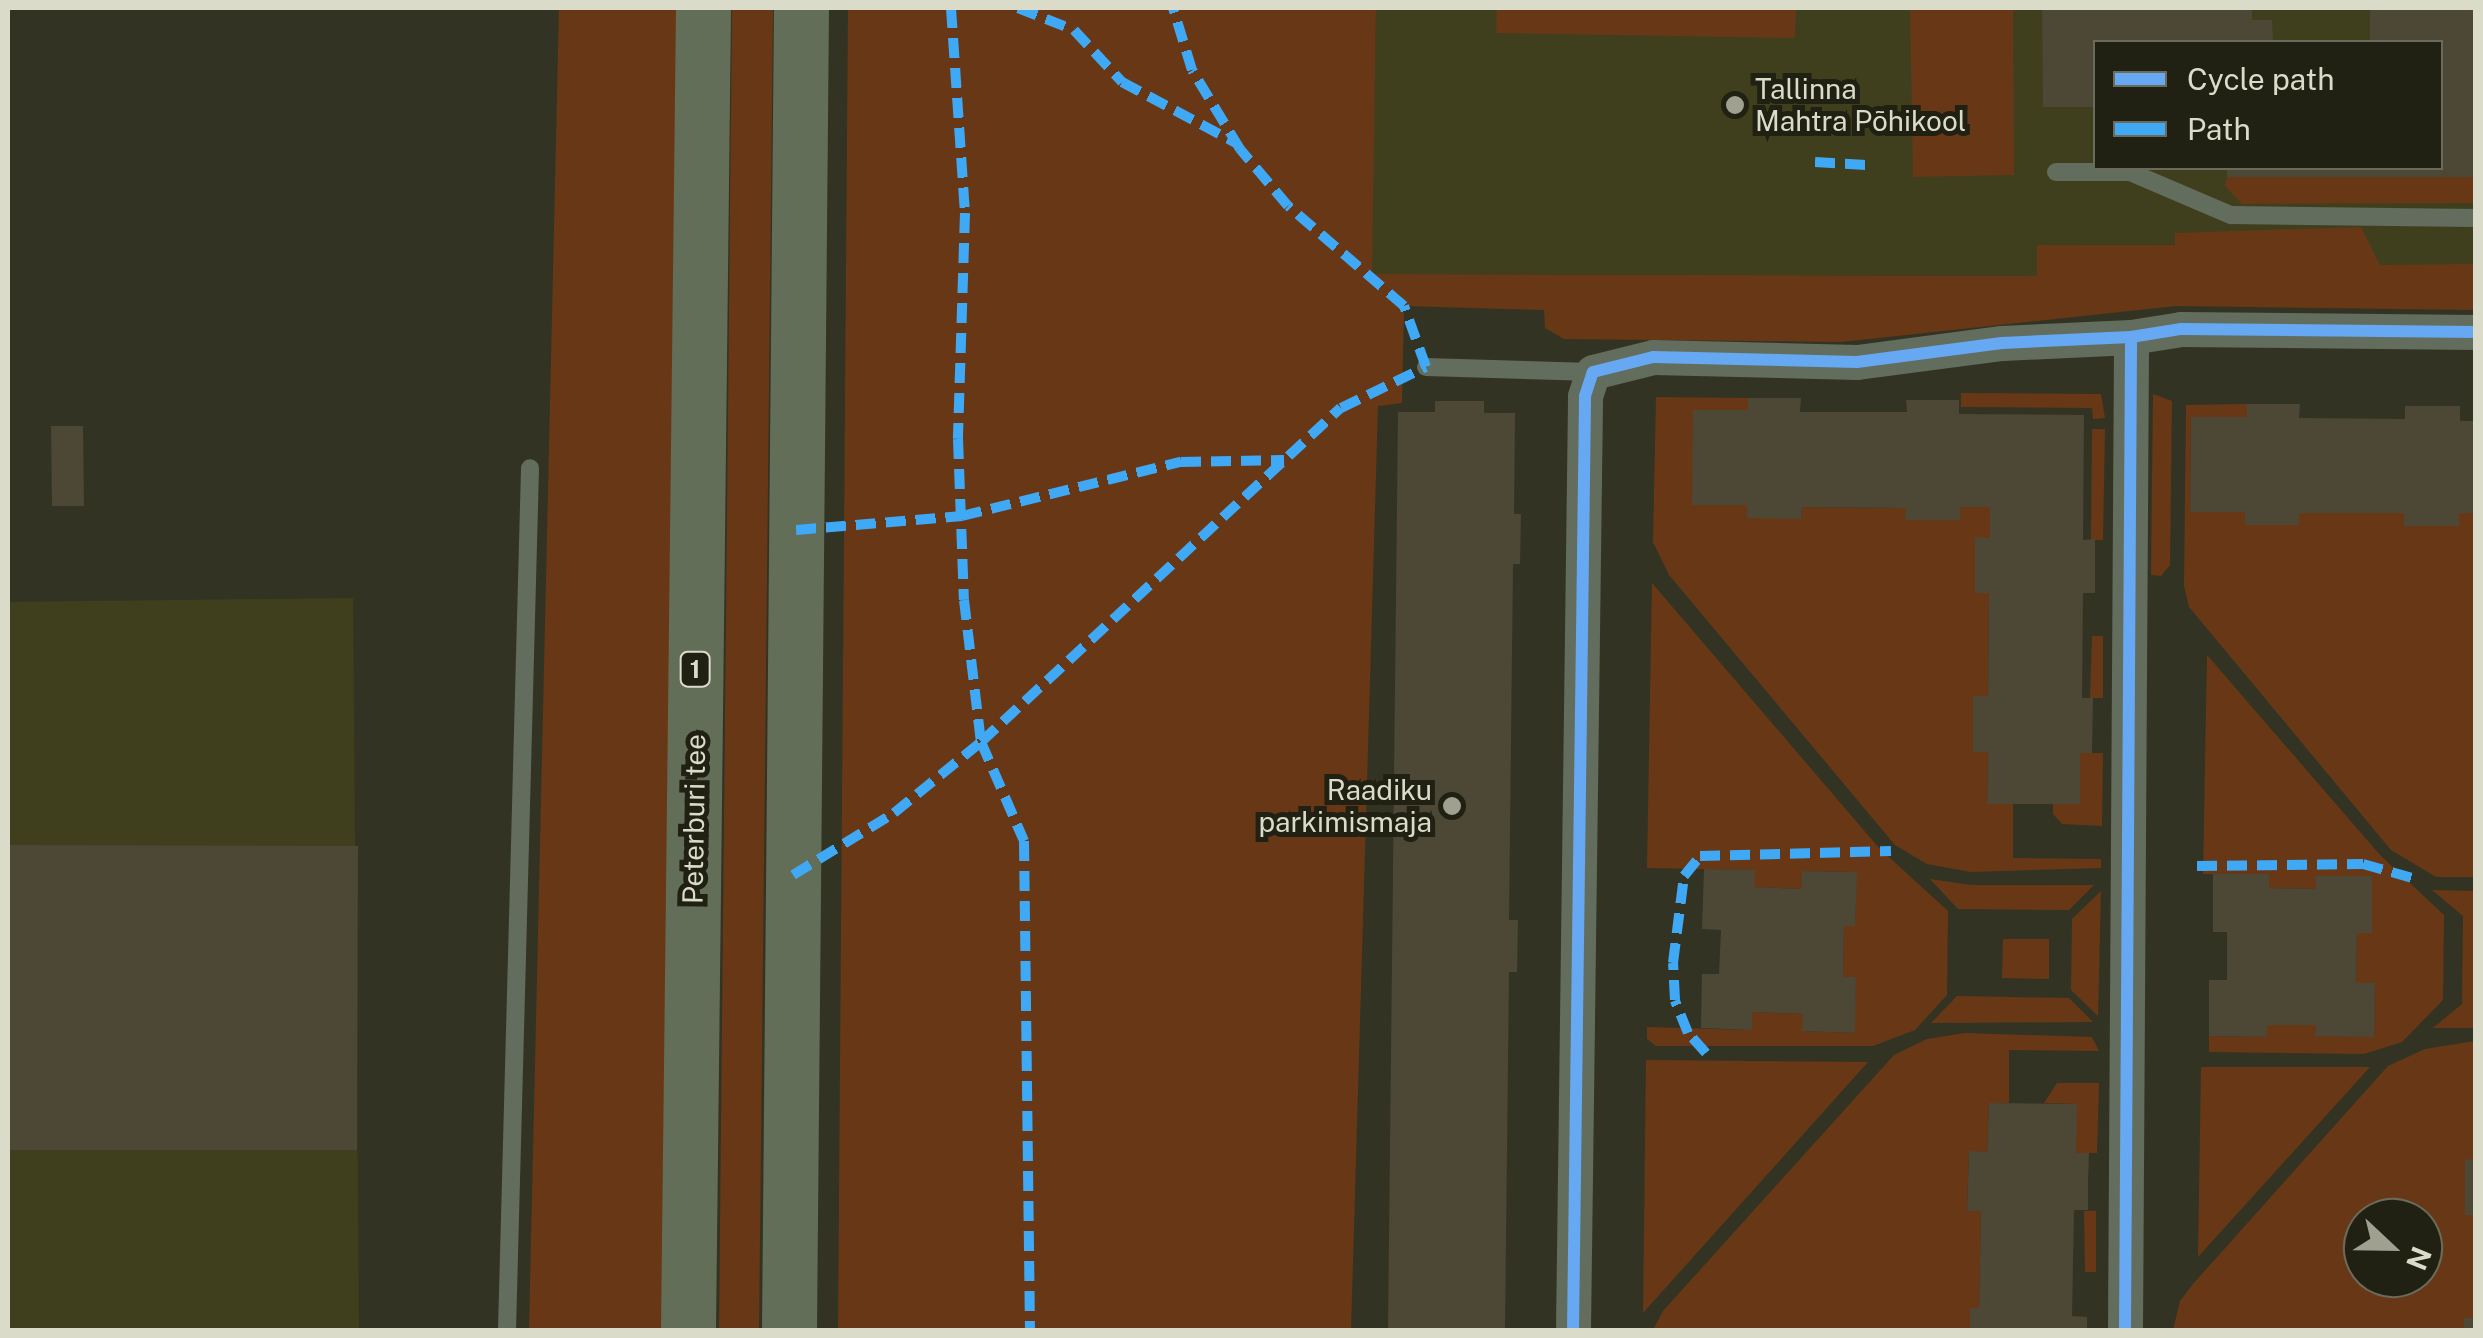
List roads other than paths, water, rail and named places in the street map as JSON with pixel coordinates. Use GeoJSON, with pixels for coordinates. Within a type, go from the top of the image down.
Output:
{"type":"FeatureCollection","features":[{"type":"Feature","properties":{"kind":"highway","name":"Peterburi tee"},"geometry":{"type":"LineString","coordinates":[[688,1330],[702,8]]}},
{"type":"Feature","properties":{"kind":"highway"},"geometry":{"type":"LineString","coordinates":[[790,1330],[801,8]]}},
{"type":"Feature","properties":{"kind":"street"},"geometry":{"type":"LineString","coordinates":[[1572,1330],[1585,396],[1593,372],[1653,357],[1857,362],[2002,343],[2131,337],[2181,328],[2476,332]]}},
{"type":"Feature","properties":{"kind":"street"},"geometry":{"type":"LineString","coordinates":[[2125,1330],[2131,337]]}},
{"type":"Feature","properties":{"kind":"lane"},"geometry":{"type":"LineString","coordinates":[[2056,172],[2130,172],[2231,215],[2476,218]]}},
{"type":"Feature","properties":{"kind":"lane"},"geometry":{"type":"LineString","coordinates":[[1426,367],[1593,372]]}},
{"type":"Feature","properties":{"kind":"lane"},"geometry":{"type":"LineString","coordinates":[[507,1330],[530,468]]}},
{"type":"Feature","properties":{"kind":"place","name":"Tallinna Mahtra Põhikool"},"geometry":{"type":"Point","coordinates":[1735,105]}},
{"type":"Feature","properties":{"kind":"place","name":"Raadiku parkimismaja"},"geometry":{"type":"Point","coordinates":[1452,806]}}]}
